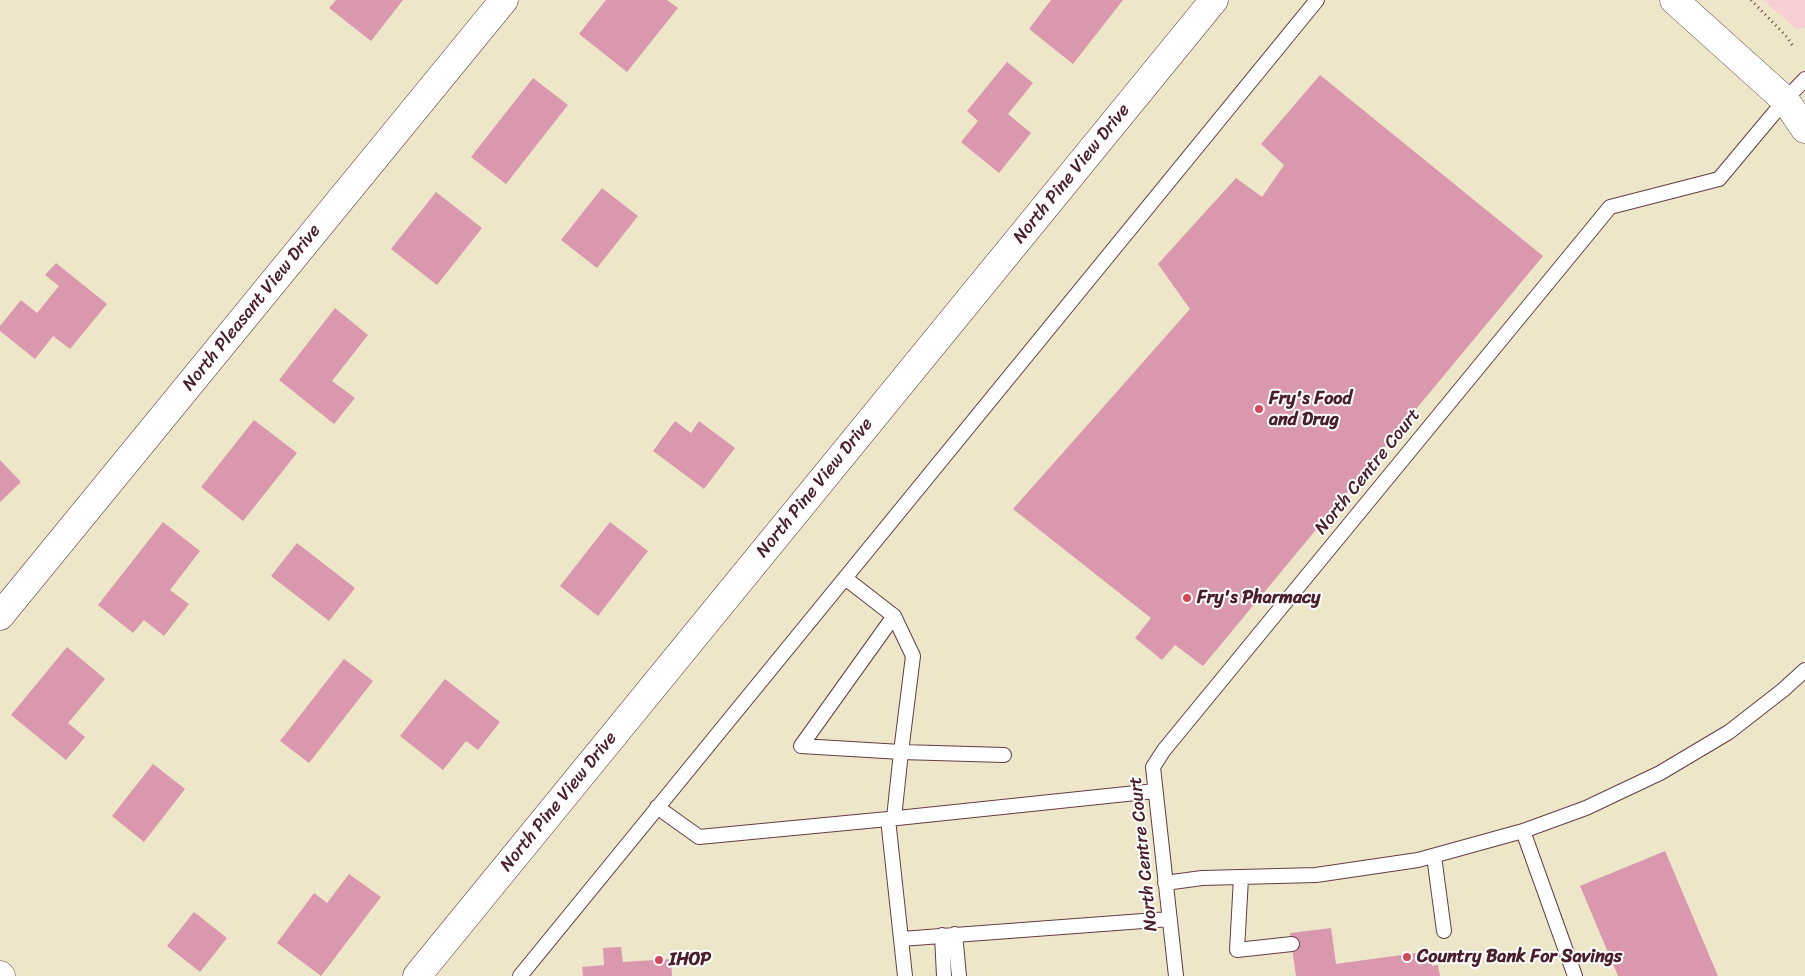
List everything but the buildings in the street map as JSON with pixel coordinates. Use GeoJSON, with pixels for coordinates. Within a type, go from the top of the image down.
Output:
{"type":"FeatureCollection","features":[{"type":"Feature","properties":{"kind":"street","name":"North Pleasant View Drive"},"geometry":{"type":"LineString","coordinates":[[0,616],[504,0]]}},
{"type":"Feature","properties":{"kind":"street","name":"North Pine View Drive"},"geometry":{"type":"LineString","coordinates":[[417,976],[1214,0]]}},
{"type":"Feature","properties":{"kind":"street"},"geometry":{"type":"LineString","coordinates":[[1674,0],[1795,103],[1805,129]]}},
{"type":"Feature","properties":{"kind":"lane"},"geometry":{"type":"LineString","coordinates":[[520,976],[1317,0]]}},
{"type":"Feature","properties":{"kind":"lane","name":"North Centre Court"},"geometry":{"type":"LineString","coordinates":[[1176,976],[1153,767],[1164,750],[1610,207],[1719,179],[1795,103],[1805,79]]}},
{"type":"Feature","properties":{"kind":"lane"},"geometry":{"type":"LineString","coordinates":[[845,578],[894,616],[913,656],[891,819],[905,976]]}},
{"type":"Feature","properties":{"kind":"lane"},"geometry":{"type":"LineString","coordinates":[[894,616],[800,746],[901,752],[1004,755]]}},
{"type":"Feature","properties":{"kind":"lane"},"geometry":{"type":"LineString","coordinates":[[1165,883],[1202,878],[1316,875],[1418,860],[1523,832],[1586,808],[1660,773],[1729,732],[1783,690],[1805,670]]}},
{"type":"Feature","properties":{"kind":"lane"},"geometry":{"type":"LineString","coordinates":[[657,807],[698,837],[891,819],[1155,790]]}},
{"type":"Feature","properties":{"kind":"lane"},"geometry":{"type":"LineString","coordinates":[[1523,832],[1575,976]]}},
{"type":"Feature","properties":{"kind":"lane"},"geometry":{"type":"LineString","coordinates":[[1434,856],[1444,931]]}},
{"type":"Feature","properties":{"kind":"lane"},"geometry":{"type":"LineString","coordinates":[[1241,878],[1237,950],[1292,944]]}},
{"type":"Feature","properties":{"kind":"lane"},"geometry":{"type":"LineString","coordinates":[[901,939],[1170,919]]}},
{"type":"Feature","properties":{"kind":"lane"},"geometry":{"type":"LineString","coordinates":[[944,976],[949,935]]}},
{"type":"Feature","properties":{"kind":"lane"},"geometry":{"type":"LineString","coordinates":[[949,935],[959,976]]}},
{"type":"Feature","properties":{"kind":"path"},"geometry":{"type":"LineString","coordinates":[[1751,0],[1787,37],[1793,46]]}},
{"type":"Feature","properties":{"kind":"shaded area"},"geometry":{"type":"Polygon","coordinates":[[[1763,0],[1805,0],[1805,27],[1796,29],[1763,0]]]}},
{"type":"Feature","properties":{"kind":"place","name":"Fry's Food and Drug"},"geometry":{"type":"Point","coordinates":[1259,409]}},
{"type":"Feature","properties":{"kind":"place","name":"Fry's Pharmacy"},"geometry":{"type":"Point","coordinates":[1187,598]}},
{"type":"Feature","properties":{"kind":"place","name":"Country Bank For Savings"},"geometry":{"type":"Point","coordinates":[1407,957]}},
{"type":"Feature","properties":{"kind":"place","name":"IHOP"},"geometry":{"type":"Point","coordinates":[659,960]}}]}
